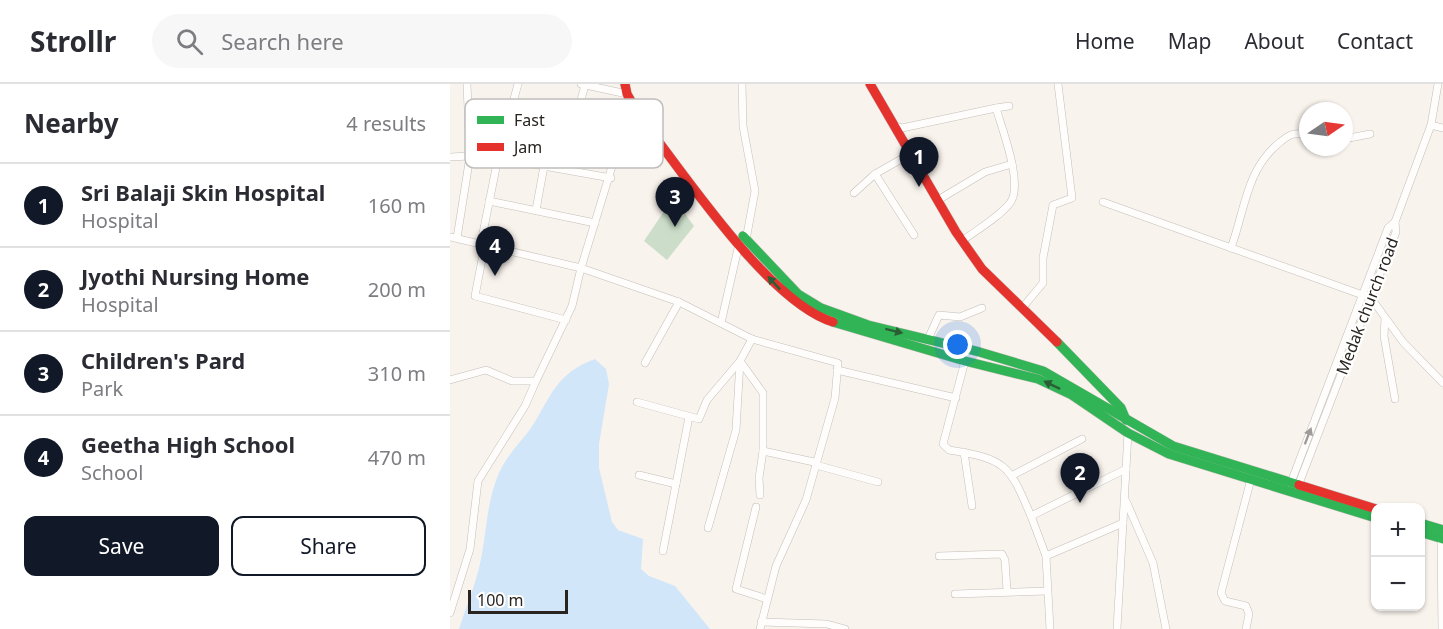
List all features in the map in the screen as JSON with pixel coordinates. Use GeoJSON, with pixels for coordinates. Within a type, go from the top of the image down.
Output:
{"type":"FeatureCollection","features":[{"type":"Feature","properties":{"kind":"main road"},"geometry":{"type":"LineString","coordinates":[[631,84],[637,99]]}},
{"type":"Feature","properties":{"kind":"main road"},"geometry":{"type":"LineString","coordinates":[[870,84],[962,241],[982,269],[1023,307],[1121,408],[1128,433]]}},
{"type":"Feature","properties":{"kind":"main road"},"geometry":{"type":"LineString","coordinates":[[663,136],[777,288],[817,317],[964,362],[1004,369],[1038,379],[1072,395],[1128,433],[1169,454],[1251,479],[1371,508]]}},
{"type":"Feature","properties":{"kind":"main road"},"geometry":{"type":"LineString","coordinates":[[663,139],[743,242],[798,294],[816,305],[868,325],[1043,371],[1173,446],[1371,516]]}},
{"type":"Feature","properties":{"kind":"main road"},"geometry":{"type":"LineString","coordinates":[[1425,526],[1442,536]]}},
{"type":"Feature","properties":{"kind":"main road"},"geometry":{"type":"LineString","coordinates":[[1425,533],[1442,536]]}},
{"type":"Feature","properties":{"kind":"street"},"geometry":{"type":"LineString","coordinates":[[467,84],[468,99]]}},
{"type":"Feature","properties":{"kind":"street"},"geometry":{"type":"LineString","coordinates":[[515,99],[518,84]]}},
{"type":"Feature","properties":{"kind":"street"},"geometry":{"type":"LineString","coordinates":[[580,99],[583,84],[628,94]]}},
{"type":"Feature","properties":{"kind":"street"},"geometry":{"type":"LineString","coordinates":[[722,323],[755,190],[743,126],[742,84]]}},
{"type":"Feature","properties":{"kind":"street"},"geometry":{"type":"LineString","coordinates":[[1023,307],[1043,283],[1043,258],[1053,205],[1072,198],[1058,84]]}},
{"type":"Feature","properties":{"kind":"street"},"geometry":{"type":"LineString","coordinates":[[1395,222],[1431,125],[1438,84]]}},
{"type":"Feature","properties":{"kind":"street"},"geometry":{"type":"LineString","coordinates":[[893,125],[902,128],[1009,106]]}},
{"type":"Feature","properties":{"kind":"street"},"geometry":{"type":"LineString","coordinates":[[962,241],[1012,201],[1016,189],[1012,164],[996,108]]}},
{"type":"Feature","properties":{"kind":"street"},"geometry":{"type":"LineString","coordinates":[[1431,125],[1443,128]]}},
{"type":"Feature","properties":{"kind":"street"},"geometry":{"type":"LineString","coordinates":[[1231,248],[1251,177],[1266,154],[1288,134],[1299,133]]}},
{"type":"Feature","properties":{"kind":"street"},"geometry":{"type":"LineString","coordinates":[[1353,137],[1370,134]]}},
{"type":"Feature","properties":{"kind":"street"},"geometry":{"type":"LineString","coordinates":[[854,194],[874,174],[904,157],[909,151]]}},
{"type":"Feature","properties":{"kind":"street"},"geometry":{"type":"LineString","coordinates":[[450,157],[465,156]]}},
{"type":"Feature","properties":{"kind":"street"},"geometry":{"type":"LineString","coordinates":[[938,200],[985,172],[1012,164]]}},
{"type":"Feature","properties":{"kind":"street"},"geometry":{"type":"LineString","coordinates":[[468,168],[454,238],[581,268],[679,302],[752,339],[838,363],[835,398],[816,465],[804,504],[776,566],[760,626],[827,624],[845,629]]}},
{"type":"Feature","properties":{"kind":"street"},"geometry":{"type":"LineString","coordinates":[[496,168],[489,201],[475,296],[566,320]]}},
{"type":"Feature","properties":{"kind":"street"},"geometry":{"type":"LineString","coordinates":[[536,210],[544,168]]}},
{"type":"Feature","properties":{"kind":"street"},"geometry":{"type":"LineString","coordinates":[[555,168],[611,178]]}},
{"type":"Feature","properties":{"kind":"street"},"geometry":{"type":"LineString","coordinates":[[450,613],[470,549],[478,481],[537,381],[566,320],[614,168]]}},
{"type":"Feature","properties":{"kind":"street"},"geometry":{"type":"LineString","coordinates":[[874,174],[914,235]]}},
{"type":"Feature","properties":{"kind":"street"},"geometry":{"type":"LineString","coordinates":[[489,201],[595,223]]}},
{"type":"Feature","properties":{"kind":"street"},"geometry":{"type":"LineString","coordinates":[[1103,202],[1310,279],[1371,298],[1385,319],[1443,383]]}},
{"type":"Feature","properties":{"kind":"street","name":"Medak church road"},"geometry":{"type":"LineString","coordinates":[[1293,488],[1362,295],[1388,228],[1395,222]]}},
{"type":"Feature","properties":{"kind":"street","name":"Medak church road"},"geometry":{"type":"LineString","coordinates":[[1293,488],[1371,298],[1396,232],[1395,222]]}},
{"type":"Feature","properties":{"kind":"street"},"geometry":{"type":"LineString","coordinates":[[645,363],[679,302]]}},
{"type":"Feature","properties":{"kind":"street"},"geometry":{"type":"LineString","coordinates":[[928,339],[939,315],[960,317],[981,308]]}},
{"type":"Feature","properties":{"kind":"street"},"geometry":{"type":"LineString","coordinates":[[1385,319],[1384,336],[1395,399]]}},
{"type":"Feature","properties":{"kind":"street"},"geometry":{"type":"LineString","coordinates":[[637,402],[699,419],[707,400],[741,361],[752,339]]}},
{"type":"Feature","properties":{"kind":"street"},"geometry":{"type":"LineString","coordinates":[[741,361],[763,393],[760,495]]}},
{"type":"Feature","properties":{"kind":"street"},"geometry":{"type":"LineString","coordinates":[[708,528],[736,430],[741,361]]}},
{"type":"Feature","properties":{"kind":"street"},"geometry":{"type":"LineString","coordinates":[[964,362],[943,444],[949,450],[997,462],[1013,475],[1046,556],[1050,629]]}},
{"type":"Feature","properties":{"kind":"street"},"geometry":{"type":"LineString","coordinates":[[450,380],[486,370],[512,381],[537,381]]}},
{"type":"Feature","properties":{"kind":"street"},"geometry":{"type":"LineString","coordinates":[[837,370],[956,398]]}},
{"type":"Feature","properties":{"kind":"street"},"geometry":{"type":"LineString","coordinates":[[663,551],[689,417]]}},
{"type":"Feature","properties":{"kind":"street"},"geometry":{"type":"LineString","coordinates":[[1117,629],[1128,433]]}},
{"type":"Feature","properties":{"kind":"street"},"geometry":{"type":"LineString","coordinates":[[1013,475],[1082,439]]}},
{"type":"Feature","properties":{"kind":"street"},"geometry":{"type":"LineString","coordinates":[[763,451],[814,462],[816,465],[878,482]]}},
{"type":"Feature","properties":{"kind":"street"},"geometry":{"type":"LineString","coordinates":[[964,452],[972,506]]}},
{"type":"Feature","properties":{"kind":"street"},"geometry":{"type":"LineString","coordinates":[[1031,516],[1126,469]]}},
{"type":"Feature","properties":{"kind":"street"},"geometry":{"type":"LineString","coordinates":[[639,475],[676,484]]}},
{"type":"Feature","properties":{"kind":"street"},"geometry":{"type":"LineString","coordinates":[[1246,629],[1249,614],[1246,606],[1225,601],[1221,593],[1251,479]]}},
{"type":"Feature","properties":{"kind":"street"},"geometry":{"type":"LineString","coordinates":[[1125,499],[1153,563],[1166,629]]}},
{"type":"Feature","properties":{"kind":"street"},"geometry":{"type":"LineString","coordinates":[[756,507],[736,589],[767,599]]}},
{"type":"Feature","properties":{"kind":"street"},"geometry":{"type":"LineString","coordinates":[[1046,556],[1123,523]]}},
{"type":"Feature","properties":{"kind":"street"},"geometry":{"type":"LineString","coordinates":[[1442,536],[1442,629]]}},
{"type":"Feature","properties":{"kind":"street"},"geometry":{"type":"LineString","coordinates":[[939,556],[1002,554],[1005,560],[1007,591]]}},
{"type":"Feature","properties":{"kind":"street"},"geometry":{"type":"LineString","coordinates":[[955,594],[1047,591]]}},
{"type":"Feature","properties":{"kind":"green space"},"geometry":{"type":"Polygon","coordinates":[[[673,198],[694,226],[667,260],[644,241],[673,198]]]}},
{"type":"Feature","properties":{"kind":"water"},"geometry":{"type":"Polygon","coordinates":[[[595,359],[606,369],[609,384],[599,444],[599,468],[612,522],[618,530],[643,539],[641,569],[649,576],[675,586],[710,629],[459,629],[478,572],[491,497],[502,467],[531,428],[556,387],[571,371],[595,359]]]}},
{"type":"Feature","properties":{"kind":"traffic: fast"},"geometry":{"type":"LineString","coordinates":[[743,236],[798,294],[821,308],[868,325],[976,351],[1043,371],[1173,446],[1299,485]]}},
{"type":"Feature","properties":{"kind":"traffic: fast"},"geometry":{"type":"LineString","coordinates":[[833,322],[965,361],[1038,379],[1072,395],[1128,433],[1169,454],[1371,516]]}},
{"type":"Feature","properties":{"kind":"traffic: fast"},"geometry":{"type":"LineString","coordinates":[[1057,342],[1121,408],[1126,420]]}},
{"type":"Feature","properties":{"kind":"traffic: fast"},"geometry":{"type":"LineString","coordinates":[[1425,525],[1443,530]]}},
{"type":"Feature","properties":{"kind":"traffic: fast"},"geometry":{"type":"LineString","coordinates":[[1425,534],[1443,539]]}},
{"type":"Feature","properties":{"kind":"traffic: jam"},"geometry":{"type":"LineString","coordinates":[[625,84],[630,99]]}},
{"type":"Feature","properties":{"kind":"traffic: jam"},"geometry":{"type":"LineString","coordinates":[[870,84],[956,232],[982,269],[1057,342]]}},
{"type":"Feature","properties":{"kind":"traffic: jam"},"geometry":{"type":"LineString","coordinates":[[663,148],[728,233],[755,263],[781,289],[808,310],[833,322]]}},
{"type":"Feature","properties":{"kind":"traffic: jam"},"geometry":{"type":"LineString","coordinates":[[1299,485],[1371,507]]}},
{"type":"Feature","properties":{"kind":"place","name":"Sri Balaji Skin Hospital"},"geometry":{"type":"Point","coordinates":[919,187]}},
{"type":"Feature","properties":{"kind":"place","name":"Children's Pard"},"geometry":{"type":"Point","coordinates":[675,227]}},
{"type":"Feature","properties":{"kind":"place","name":"Geetha High School"},"geometry":{"type":"Point","coordinates":[495,276]}},
{"type":"Feature","properties":{"kind":"place","name":"Jyothi Nursing Home"},"geometry":{"type":"Point","coordinates":[1080,503]}}]}
